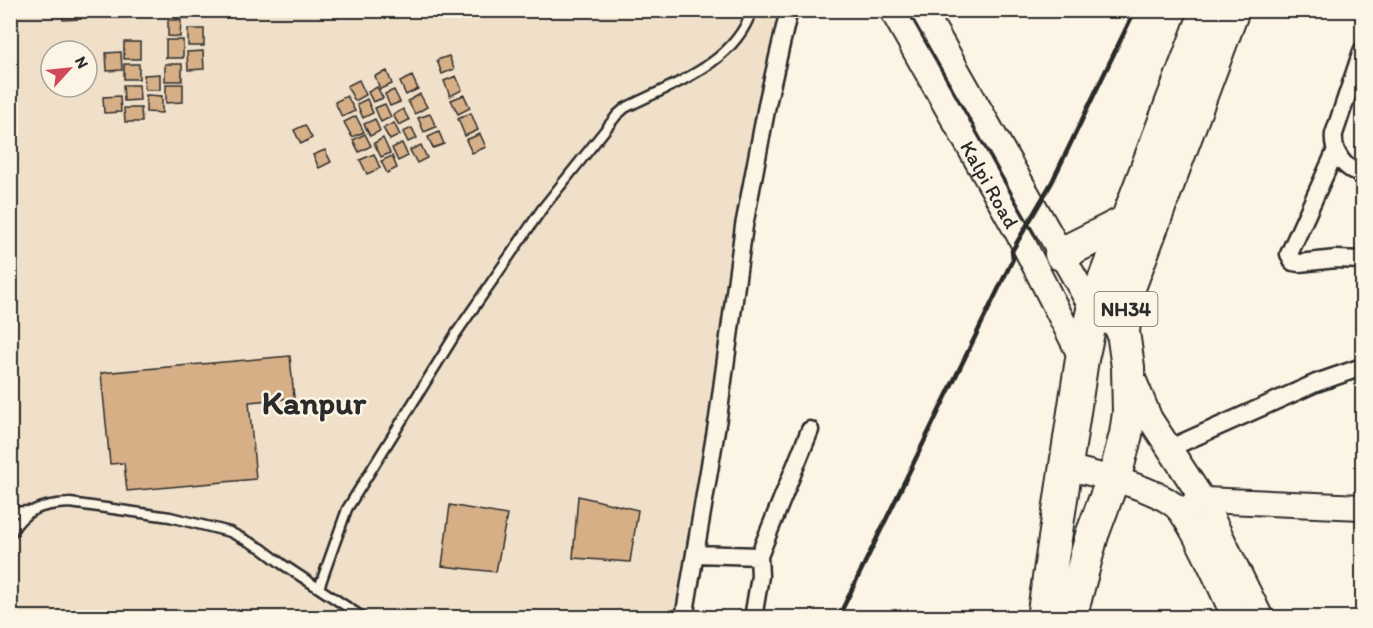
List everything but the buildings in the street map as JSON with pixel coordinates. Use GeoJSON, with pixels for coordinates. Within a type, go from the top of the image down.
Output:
{"type":"FeatureCollection","features":[{"type":"Feature","properties":{"kind":"highway","name":"NH34"},"geometry":{"type":"LineString","coordinates":[[1044,618],[1082,359],[1093,310],[1207,10]]}},
{"type":"Feature","properties":{"kind":"highway","name":"NH34"},"geometry":{"type":"LineString","coordinates":[[1070,618],[1092,535],[1126,434],[1129,413],[1128,367],[1123,332],[1127,293],[1233,10]]}},
{"type":"Feature","properties":{"kind":"highway"},"geometry":{"type":"LineString","coordinates":[[1061,255],[1127,221]]}},
{"type":"Feature","properties":{"kind":"main road","name":"Kalpi Road"},"geometry":{"type":"LineString","coordinates":[[892,10],[1020,237],[1082,359]]}},
{"type":"Feature","properties":{"kind":"main road","name":"Kalpi Road"},"geometry":{"type":"LineString","coordinates":[[923,10],[1093,310],[1123,332]]}},
{"type":"Feature","properties":{"kind":"main road"},"geometry":{"type":"LineString","coordinates":[[1128,367],[1150,418],[1203,500],[1261,618]]}},
{"type":"Feature","properties":{"kind":"main road"},"geometry":{"type":"LineString","coordinates":[[1066,467],[1112,478],[1157,495],[1175,506],[1188,524],[1235,618]]}},
{"type":"Feature","properties":{"kind":"main road"},"geometry":{"type":"LineString","coordinates":[[1179,511],[1203,500],[1362,507]]}},
{"type":"Feature","properties":{"kind":"street"},"geometry":{"type":"LineString","coordinates":[[684,618],[718,417],[744,226],[768,100],[789,10]]}},
{"type":"Feature","properties":{"kind":"street"},"geometry":{"type":"LineString","coordinates":[[1362,51],[1333,142],[1345,164],[1362,173]]}},
{"type":"Feature","properties":{"kind":"street"},"geometry":{"type":"LineString","coordinates":[[1336,150],[1289,254],[1293,262],[1299,263],[1336,259],[1362,260]]}},
{"type":"Feature","properties":{"kind":"street"},"geometry":{"type":"LineString","coordinates":[[1170,448],[1316,383],[1362,367]]}},
{"type":"Feature","properties":{"kind":"street"},"geometry":{"type":"LineString","coordinates":[[753,618],[760,576],[759,556],[810,430]]}},
{"type":"Feature","properties":{"kind":"street"},"geometry":{"type":"LineString","coordinates":[[695,554],[759,556]]}},
{"type":"Feature","properties":{"kind":"lane"},"geometry":{"type":"LineString","coordinates":[[319,588],[347,509],[455,335],[542,209],[617,115],[625,108],[709,66],[734,42],[752,10]]}},
{"type":"Feature","properties":{"kind":"lane"},"geometry":{"type":"LineString","coordinates":[[10,512],[30,511],[45,506],[70,503],[170,517],[230,532],[261,548],[364,618]]}},
{"type":"Feature","properties":{"kind":"lane"},"geometry":{"type":"LineString","coordinates":[[10,535],[16,522],[30,511]]}},
{"type":"Feature","properties":{"kind":"shaded area"},"geometry":{"type":"Polygon","coordinates":[[[10,11],[789,11],[690,617],[11,617],[10,11]]]}},
{"type":"Feature","properties":{"kind":"railway"},"geometry":{"type":"LineString","coordinates":[[838,618],[1013,259],[1012,251],[1052,182],[1135,10]]}},
{"type":"Feature","properties":{"kind":"district","name":"Kanpur"},"geometry":{"type":"Point","coordinates":[314,402]}}]}
